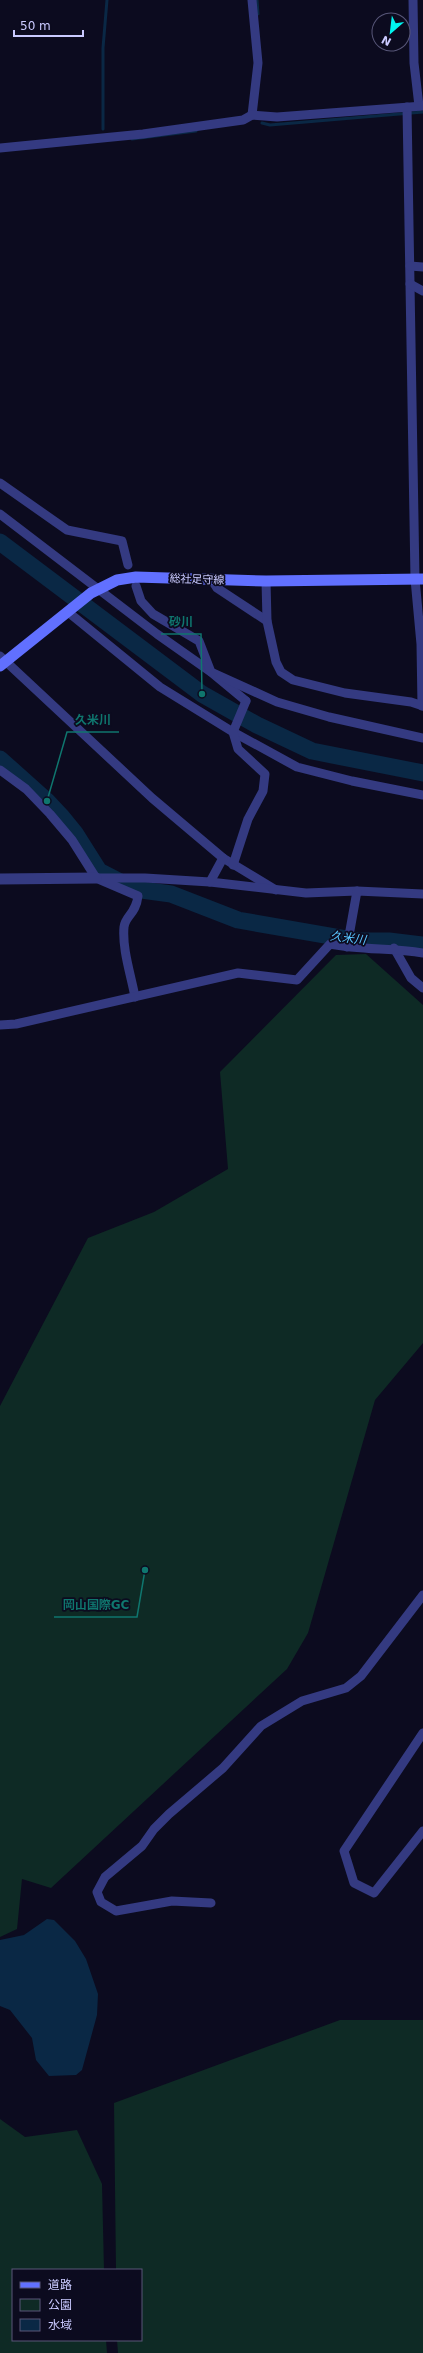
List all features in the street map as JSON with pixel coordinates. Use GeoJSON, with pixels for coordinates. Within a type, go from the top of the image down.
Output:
{"type":"FeatureCollection","features":[{"type":"Feature","properties":{"kind":"main road","name":"総社足守線"},"geometry":{"type":"LineString","coordinates":[[2,661],[95,591],[117,580],[136,577],[266,581],[419,579]]}},
{"type":"Feature","properties":{"kind":"street"},"geometry":{"type":"LineString","coordinates":[[252,0],[258,63],[252,115]]}},
{"type":"Feature","properties":{"kind":"street"},"geometry":{"type":"LineString","coordinates":[[0,148],[26,147],[180,130],[243,120],[252,115],[277,117],[376,111],[421,106],[414,63],[413,0]]}},
{"type":"Feature","properties":{"kind":"street"},"geometry":{"type":"LineString","coordinates":[[266,581],[267,621],[276,662],[281,672],[293,680],[345,693],[423,704],[410,284],[407,107]]}},
{"type":"Feature","properties":{"kind":"street"},"geometry":{"type":"LineString","coordinates":[[410,266],[423,266]]}},
{"type":"Feature","properties":{"kind":"street"},"geometry":{"type":"LineString","coordinates":[[410,284],[423,291]]}},
{"type":"Feature","properties":{"kind":"street"},"geometry":{"type":"LineString","coordinates":[[0,483],[67,530],[122,541],[128,565]]}},
{"type":"Feature","properties":{"kind":"street"},"geometry":{"type":"LineString","coordinates":[[0,514],[95,591],[211,672],[246,702]]}},
{"type":"Feature","properties":{"kind":"street"},"geometry":{"type":"LineString","coordinates":[[212,580],[217,588],[267,621]]}},
{"type":"Feature","properties":{"kind":"street"},"geometry":{"type":"LineString","coordinates":[[136,586],[141,601],[153,614],[199,641],[211,672],[268,698],[329,717],[423,738]]}},
{"type":"Feature","properties":{"kind":"street"},"geometry":{"type":"LineString","coordinates":[[70,611],[160,688],[233,732],[297,767],[352,781],[423,795]]}},
{"type":"Feature","properties":{"kind":"street"},"geometry":{"type":"LineString","coordinates":[[2,661],[152,798],[223,858],[276,890]]}},
{"type":"Feature","properties":{"kind":"street"},"geometry":{"type":"LineString","coordinates":[[246,702],[268,698]]}},
{"type":"Feature","properties":{"kind":"street"},"geometry":{"type":"LineString","coordinates":[[233,865],[248,819],[263,791],[265,774],[238,749],[233,732],[246,702]]}},
{"type":"Feature","properties":{"kind":"street"},"geometry":{"type":"LineString","coordinates":[[0,770],[26,790],[50,814],[101,878],[138,896],[137,906],[126,922],[124,928],[127,958],[135,997]]}},
{"type":"Feature","properties":{"kind":"street"},"geometry":{"type":"LineString","coordinates":[[210,882],[223,858]]}},
{"type":"Feature","properties":{"kind":"street"},"geometry":{"type":"LineString","coordinates":[[0,879],[121,878],[210,882],[306,892],[357,891],[423,894]]}},
{"type":"Feature","properties":{"kind":"street"},"geometry":{"type":"LineString","coordinates":[[348,942],[357,891]]}},
{"type":"Feature","properties":{"kind":"street"},"geometry":{"type":"LineString","coordinates":[[0,1025],[16,1024],[238,973],[297,980],[330,944],[348,942],[423,953]]}},
{"type":"Feature","properties":{"kind":"street"},"geometry":{"type":"LineString","coordinates":[[394,948],[411,978],[423,988]]}},
{"type":"Feature","properties":{"kind":"street"},"geometry":{"type":"LineString","coordinates":[[211,1903],[172,1901],[116,1911],[101,1902],[97,1892],[105,1877],[142,1846],[154,1829],[222,1768],[261,1726],[302,1701],[351,1685],[362,1676],[423,1595]]}},
{"type":"Feature","properties":{"kind":"street"},"geometry":{"type":"LineString","coordinates":[[423,1733],[344,1851],[354,1883],[374,1893],[423,1831]]}},
{"type":"Feature","properties":{"kind":"green space"},"geometry":{"type":"Polygon","coordinates":[[[366,954],[423,1005],[423,1343],[375,1400],[308,1633],[287,1669],[51,1888],[22,1879],[17,1929],[0,1937],[0,1406],[88,1238],[154,1212],[228,1169],[220,1072],[336,955],[366,954]]]}},
{"type":"Feature","properties":{"kind":"green space"},"geometry":{"type":"Polygon","coordinates":[[[340,2020],[423,2020],[423,2353],[118,2353],[117,2341],[142,2341],[142,2269],[116,2269],[114,2103],[340,2020]]]}},
{"type":"Feature","properties":{"kind":"green space"},"geometry":{"type":"Polygon","coordinates":[[[0,2119],[25,2137],[77,2130],[102,2184],[104,2269],[12,2269],[12,2341],[106,2341],[107,2353],[0,2353],[0,2119]]]}},
{"type":"Feature","properties":{"kind":"water"},"geometry":{"type":"Polygon","coordinates":[[[47,1919],[54,1920],[75,1941],[86,1959],[98,1994],[97,2015],[82,2070],[76,2075],[49,2076],[36,2060],[32,2038],[10,2010],[0,2006],[0,1940],[24,1935],[47,1919]]]}},
{"type":"Feature","properties":{"kind":"waterway"},"geometry":{"type":"LineString","coordinates":[[103,129],[103,48],[107,0]]}},
{"type":"Feature","properties":{"kind":"waterway"},"geometry":{"type":"LineString","coordinates":[[257,0],[258,14]]}},
{"type":"Feature","properties":{"kind":"waterway"},"geometry":{"type":"LineString","coordinates":[[262,123],[270,125],[423,112]]}},
{"type":"Feature","properties":{"kind":"waterway"},"geometry":{"type":"LineString","coordinates":[[132,139],[196,131]]}},
{"type":"Feature","properties":{"kind":"waterway"},"geometry":{"type":"LineString","coordinates":[[0,542],[202,694],[257,725],[312,751],[423,773]]}},
{"type":"Feature","properties":{"kind":"waterway","name":"久米川"},"geometry":{"type":"LineString","coordinates":[[0,759],[47,801],[62,817],[75,833],[99,871],[134,889],[171,894],[238,920],[359,941],[389,941],[423,945]]}},
{"type":"Feature","properties":{"kind":"place","name":"砂川"},"geometry":{"type":"Point","coordinates":[202,694]}},
{"type":"Feature","properties":{"kind":"place","name":"久米川"},"geometry":{"type":"Point","coordinates":[47,801]}},
{"type":"Feature","properties":{"kind":"place","name":"岡山国際GC"},"geometry":{"type":"Point","coordinates":[145,1570]}}]}
